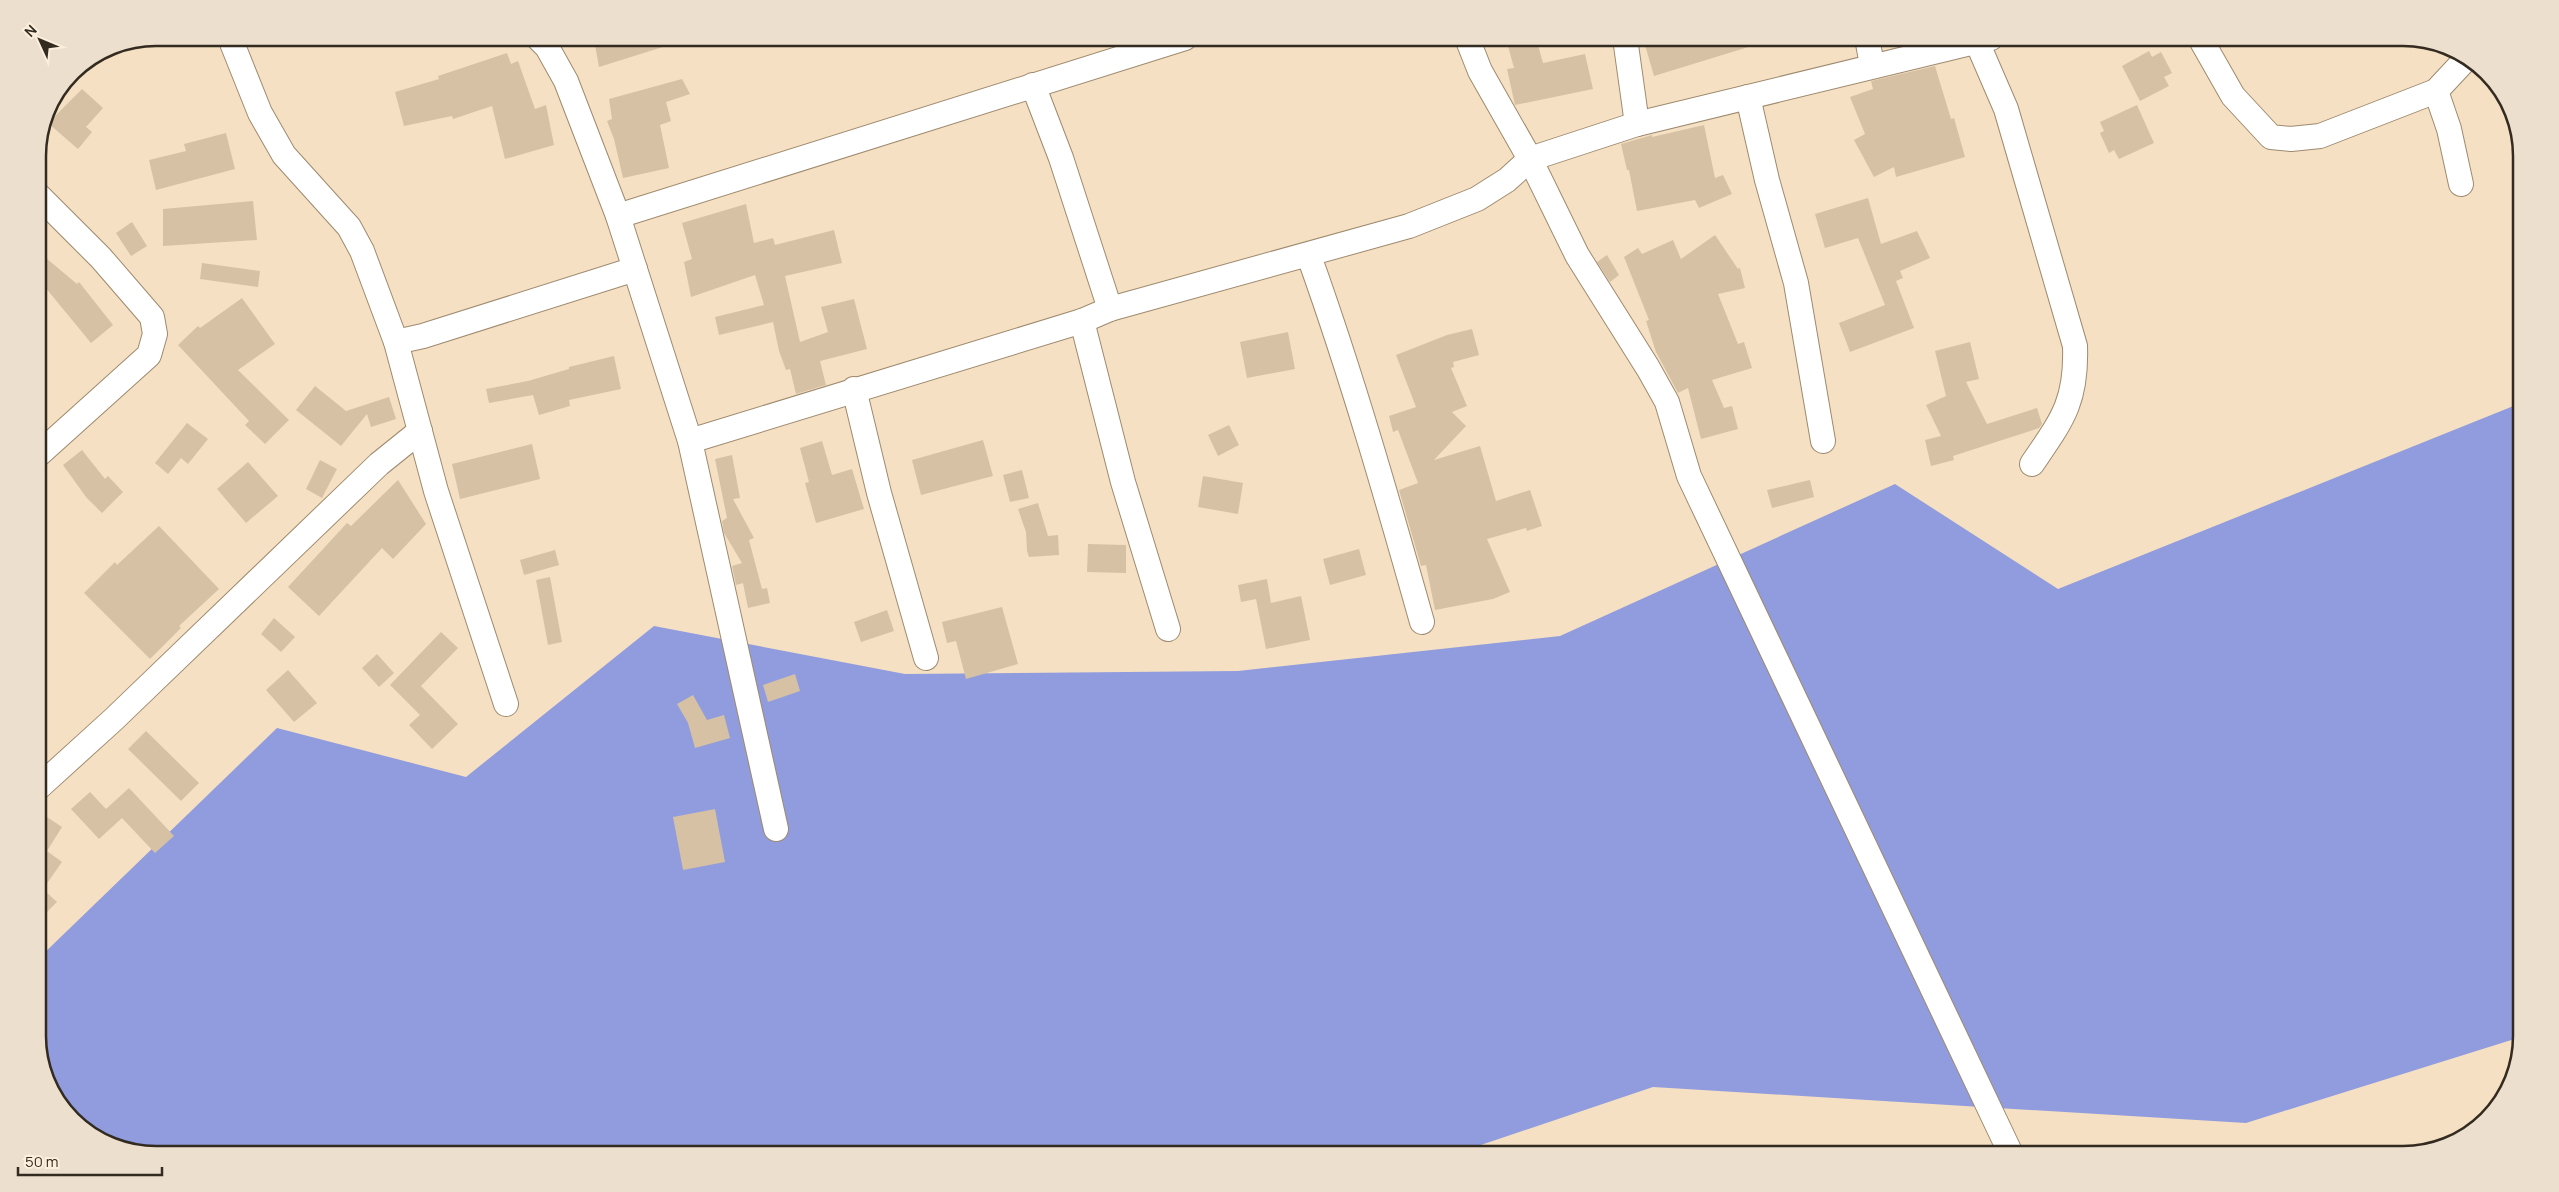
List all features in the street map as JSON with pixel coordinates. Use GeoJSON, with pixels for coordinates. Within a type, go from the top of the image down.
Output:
{"type":"FeatureCollection","features":[{"type":"Feature","properties":{"kind":"street"},"geometry":{"type":"LineString","coordinates":[[233,46],[260,113],[284,155],[349,227],[362,251],[396,342],[436,491],[506,704]]}},
{"type":"Feature","properties":{"kind":"street"},"geometry":{"type":"LineString","coordinates":[[546,46],[566,80],[618,216],[690,441],[776,829]]}},
{"type":"Feature","properties":{"kind":"street"},"geometry":{"type":"LineString","coordinates":[[618,216],[1159,46]]}},
{"type":"Feature","properties":{"kind":"street"},"geometry":{"type":"LineString","coordinates":[[1470,46],[1480,71],[1530,159],[1576,255],[1648,368],[1666,402],[1689,476],[2007,1146]]}},
{"type":"Feature","properties":{"kind":"street"},"geometry":{"type":"LineString","coordinates":[[1626,46],[1637,124]]}},
{"type":"Feature","properties":{"kind":"street"},"geometry":{"type":"LineString","coordinates":[[1868,46],[1872,65]]}},
{"type":"Feature","properties":{"kind":"street"},"geometry":{"type":"LineString","coordinates":[[690,441],[854,389],[1082,321],[1110,309],[1309,256],[1409,226],[1477,199],[1507,180],[1530,159],[1637,124],[1872,65],[1957,46]]}},
{"type":"Feature","properties":{"kind":"street"},"geometry":{"type":"LineString","coordinates":[[1986,46],[2075,346],[2076,375],[2065,414],[2032,464]]}},
{"type":"Feature","properties":{"kind":"street"},"geometry":{"type":"LineString","coordinates":[[2205,46],[2233,96],[2271,137],[2291,139],[2320,136],[2436,91],[2462,63]]}},
{"type":"Feature","properties":{"kind":"street"},"geometry":{"type":"LineString","coordinates":[[1033,84],[1061,158],[1110,309]]}},
{"type":"Feature","properties":{"kind":"street"},"geometry":{"type":"LineString","coordinates":[[2436,91],[2449,129],[2461,184]]}},
{"type":"Feature","properties":{"kind":"street"},"geometry":{"type":"LineString","coordinates":[[1748,97],[1767,180],[1796,283],[1823,441]]}},
{"type":"Feature","properties":{"kind":"street"},"geometry":{"type":"LineString","coordinates":[[46,203],[101,258],[152,317],[156,334],[149,355],[46,448]]}},
{"type":"Feature","properties":{"kind":"street"},"geometry":{"type":"LineString","coordinates":[[1309,256],[1367,430],[1422,622]]}},
{"type":"Feature","properties":{"kind":"street"},"geometry":{"type":"LineString","coordinates":[[396,342],[423,336],[635,270]]}},
{"type":"Feature","properties":{"kind":"street"},"geometry":{"type":"LineString","coordinates":[[1082,321],[1123,482],[1168,629]]}},
{"type":"Feature","properties":{"kind":"street"},"geometry":{"type":"LineString","coordinates":[[854,389],[879,493],[926,658]]}},
{"type":"Feature","properties":{"kind":"street"},"geometry":{"type":"LineString","coordinates":[[46,781],[142,693],[379,464],[420,431]]}},
{"type":"Feature","properties":{"kind":"shaded area"},"geometry":{"type":"Polygon","coordinates":[[[2513,406],[2513,1040],[2246,1123],[1653,1087],[1478,1146],[156,1146],[135,1144],[121,1140],[101,1131],[78,1114],[61,1091],[48,1057],[46,1043],[46,951],[277,728],[466,777],[654,626],[905,674],[1238,671],[1560,636],[1895,484],[2058,589],[2513,406]]]}},
{"type":"Feature","properties":{"kind":"building"},"geometry":{"type":"Polygon","coordinates":[[[595,46],[666,46],[599,67],[595,46]]]}},
{"type":"Feature","properties":{"kind":"building"},"geometry":{"type":"Polygon","coordinates":[[[1508,46],[1538,46],[1543,63],[1585,54],[1593,89],[1515,105],[1507,69],[1514,68],[1508,46]]]}},
{"type":"Feature","properties":{"kind":"building"},"geometry":{"type":"Polygon","coordinates":[[[1645,46],[1752,46],[1654,76],[1645,46]]]}},
{"type":"Feature","properties":{"kind":"building"},"geometry":{"type":"Polygon","coordinates":[[[2149,51],[2152,57],[2161,52],[2172,73],[2164,77],[2169,86],[2140,101],[2122,66],[2149,51]]]}},
{"type":"Feature","properties":{"kind":"building"},"geometry":{"type":"Polygon","coordinates":[[[507,53],[511,64],[518,61],[535,109],[546,105],[554,145],[505,159],[492,106],[453,119],[452,116],[404,126],[395,92],[439,79],[438,76],[507,53]]]}},
{"type":"Feature","properties":{"kind":"building"},"geometry":{"type":"Polygon","coordinates":[[[1935,66],[1951,119],[1954,118],[1965,157],[1896,177],[1894,167],[1874,177],[1854,140],[1865,134],[1850,97],[1873,89],[1871,81],[1935,66]]]}},
{"type":"Feature","properties":{"kind":"building"},"geometry":{"type":"Polygon","coordinates":[[[682,79],[690,94],[666,102],[671,121],[660,125],[669,168],[623,178],[614,139],[607,121],[612,119],[609,99],[682,79]]]}},
{"type":"Feature","properties":{"kind":"building"},"geometry":{"type":"Polygon","coordinates":[[[82,89],[103,108],[86,127],[92,132],[78,149],[51,126],[54,117],[82,89]]]}},
{"type":"Feature","properties":{"kind":"building"},"geometry":{"type":"Polygon","coordinates":[[[2137,105],[2154,143],[2119,159],[2114,150],[2109,153],[2100,133],[2104,131],[2100,122],[2137,105]]]}},
{"type":"Feature","properties":{"kind":"building"},"geometry":{"type":"Polygon","coordinates":[[[1704,125],[1715,178],[1723,175],[1732,194],[1699,208],[1695,200],[1637,211],[1629,170],[1627,170],[1621,144],[1652,135],[1652,137],[1704,125]]]}},
{"type":"Feature","properties":{"kind":"building"},"geometry":{"type":"Polygon","coordinates":[[[226,133],[235,169],[156,190],[149,160],[186,151],[184,144],[226,133]]]}},
{"type":"Feature","properties":{"kind":"building"},"geometry":{"type":"Polygon","coordinates":[[[1868,198],[1881,244],[1917,231],[1930,258],[1900,271],[1903,278],[1896,281],[1914,328],[1850,352],[1839,323],[1885,305],[1858,238],[1825,248],[1815,214],[1868,198]]]}},
{"type":"Feature","properties":{"kind":"building"},"geometry":{"type":"Polygon","coordinates":[[[253,201],[257,240],[163,246],[163,209],[253,201]]]}},
{"type":"Feature","properties":{"kind":"building"},"geometry":{"type":"Polygon","coordinates":[[[746,204],[754,243],[773,238],[775,245],[834,230],[842,263],[785,276],[800,342],[828,332],[821,307],[854,299],[867,349],[820,361],[826,385],[796,394],[790,369],[786,370],[779,351],[773,322],[719,335],[715,317],[764,305],[755,275],[691,297],[684,262],[692,259],[682,223],[746,204]]]}},
{"type":"Feature","properties":{"kind":"building"},"geometry":{"type":"Polygon","coordinates":[[[132,222],[147,246],[131,256],[116,233],[132,222]]]}},
{"type":"Feature","properties":{"kind":"building"},"geometry":{"type":"Polygon","coordinates":[[[1715,235],[1738,269],[1740,268],[1745,288],[1718,294],[1738,344],[1744,342],[1752,368],[1712,380],[1724,408],[1732,406],[1738,429],[1701,439],[1688,388],[1678,393],[1656,352],[1646,321],[1649,320],[1624,257],[1638,248],[1642,254],[1673,240],[1681,259],[1715,235]]]}},
{"type":"Feature","properties":{"kind":"building"},"geometry":{"type":"Polygon","coordinates":[[[1607,255],[1619,275],[1610,282],[1597,262],[1607,255]]]}},
{"type":"Feature","properties":{"kind":"building"},"geometry":{"type":"Polygon","coordinates":[[[46,258],[77,284],[79,282],[113,325],[91,343],[46,288],[46,258]]]}},
{"type":"Feature","properties":{"kind":"building"},"geometry":{"type":"Polygon","coordinates":[[[202,263],[260,271],[258,287],[200,279],[202,263]]]}},
{"type":"Feature","properties":{"kind":"building"},"geometry":{"type":"Polygon","coordinates":[[[242,298],[275,344],[238,370],[289,420],[265,444],[245,425],[249,421],[178,345],[198,326],[200,328],[242,298]]]}},
{"type":"Feature","properties":{"kind":"building"},"geometry":{"type":"Polygon","coordinates":[[[1472,329],[1479,355],[1453,362],[1454,367],[1451,368],[1467,406],[1452,412],[1466,426],[1434,460],[1480,446],[1496,501],[1530,490],[1542,526],[1527,531],[1526,528],[1487,539],[1510,592],[1493,599],[1435,610],[1426,565],[1421,566],[1399,490],[1418,483],[1398,430],[1393,432],[1389,416],[1416,407],[1396,355],[1447,335],[1472,329]]]}},
{"type":"Feature","properties":{"kind":"building"},"geometry":{"type":"Polygon","coordinates":[[[1288,332],[1295,369],[1247,378],[1240,342],[1288,332]]]}},
{"type":"Feature","properties":{"kind":"building"},"geometry":{"type":"Polygon","coordinates":[[[1970,342],[1979,379],[1966,382],[1987,424],[2037,408],[2042,424],[2039,428],[1953,456],[1954,460],[1931,466],[1925,440],[1941,436],[1926,405],[1946,396],[1935,351],[1970,342]]]}},
{"type":"Feature","properties":{"kind":"building"},"geometry":{"type":"Polygon","coordinates":[[[614,356],[621,389],[569,400],[570,406],[539,415],[533,395],[489,403],[486,389],[528,381],[569,369],[569,367],[614,356]]]}},
{"type":"Feature","properties":{"kind":"building"},"geometry":{"type":"Polygon","coordinates":[[[315,386],[346,411],[389,397],[396,419],[371,427],[367,414],[341,446],[296,410],[315,386]]]}},
{"type":"Feature","properties":{"kind":"building"},"geometry":{"type":"Polygon","coordinates":[[[187,423],[208,439],[188,464],[181,458],[168,474],[155,463],[187,423]]]}},
{"type":"Feature","properties":{"kind":"building"},"geometry":{"type":"Polygon","coordinates":[[[1229,425],[1239,445],[1218,456],[1208,435],[1229,425]]]}},
{"type":"Feature","properties":{"kind":"building"},"geometry":{"type":"Polygon","coordinates":[[[983,440],[993,476],[921,495],[912,460],[983,440]]]}},
{"type":"Feature","properties":{"kind":"building"},"geometry":{"type":"Polygon","coordinates":[[[822,441],[832,475],[852,469],[864,509],[816,523],[805,483],[809,482],[800,448],[822,441]]]}},
{"type":"Feature","properties":{"kind":"building"},"geometry":{"type":"Polygon","coordinates":[[[532,444],[540,479],[460,499],[452,464],[532,444]]]}},
{"type":"Feature","properties":{"kind":"building"},"geometry":{"type":"Polygon","coordinates":[[[82,450],[105,479],[108,476],[123,492],[102,513],[86,497],[63,465],[82,450]]]}},
{"type":"Feature","properties":{"kind":"building"},"geometry":{"type":"Polygon","coordinates":[[[732,455],[740,498],[733,499],[754,538],[749,540],[762,589],[767,588],[770,603],[748,608],[743,583],[736,585],[732,566],[742,563],[724,533],[722,521],[727,518],[715,459],[732,455]]]}},
{"type":"Feature","properties":{"kind":"building"},"geometry":{"type":"Polygon","coordinates":[[[320,460],[337,469],[322,498],[306,489],[320,460]]]}},
{"type":"Feature","properties":{"kind":"building"},"geometry":{"type":"Polygon","coordinates":[[[248,462],[278,496],[246,523],[217,489],[248,462]]]}},
{"type":"Feature","properties":{"kind":"building"},"geometry":{"type":"Polygon","coordinates":[[[1022,470],[1029,498],[1010,502],[1003,475],[1022,470]]]}},
{"type":"Feature","properties":{"kind":"building"},"geometry":{"type":"Polygon","coordinates":[[[1203,476],[1243,483],[1238,514],[1198,507],[1203,476]]]}},
{"type":"Feature","properties":{"kind":"building"},"geometry":{"type":"Polygon","coordinates":[[[398,480],[426,524],[393,559],[382,548],[319,616],[288,587],[347,523],[351,526],[398,480]]]}},
{"type":"Feature","properties":{"kind":"building"},"geometry":{"type":"Polygon","coordinates":[[[1810,480],[1814,497],[1772,508],[1767,490],[1810,480]]]}},
{"type":"Feature","properties":{"kind":"building"},"geometry":{"type":"Polygon","coordinates":[[[1038,503],[1048,536],[1058,535],[1059,555],[1029,557],[1026,532],[1018,509],[1038,503]]]}},
{"type":"Feature","properties":{"kind":"building"},"geometry":{"type":"Polygon","coordinates":[[[159,526],[219,589],[179,626],[181,628],[150,659],[84,593],[115,562],[117,565],[159,526]]]}},
{"type":"Feature","properties":{"kind":"building"},"geometry":{"type":"Polygon","coordinates":[[[1088,544],[1126,545],[1126,573],[1087,572],[1088,544]]]}},
{"type":"Feature","properties":{"kind":"building"},"geometry":{"type":"Polygon","coordinates":[[[1359,549],[1366,575],[1330,585],[1323,559],[1359,549]]]}},
{"type":"Feature","properties":{"kind":"building"},"geometry":{"type":"Polygon","coordinates":[[[555,550],[559,565],[524,575],[520,560],[555,550]]]}},
{"type":"Feature","properties":{"kind":"building"},"geometry":{"type":"Polygon","coordinates":[[[550,577],[562,642],[548,645],[536,580],[550,577]]]}},
{"type":"Feature","properties":{"kind":"building"},"geometry":{"type":"Polygon","coordinates":[[[1267,579],[1271,603],[1301,596],[1310,640],[1266,649],[1256,599],[1241,602],[1238,585],[1267,579]]]}},
{"type":"Feature","properties":{"kind":"building"},"geometry":{"type":"Polygon","coordinates":[[[1002,607],[1018,664],[966,679],[956,641],[947,643],[942,622],[1002,607]]]}},
{"type":"Feature","properties":{"kind":"building"},"geometry":{"type":"Polygon","coordinates":[[[887,610],[894,631],[861,642],[854,622],[887,610]]]}},
{"type":"Feature","properties":{"kind":"building"},"geometry":{"type":"Polygon","coordinates":[[[274,618],[295,637],[281,652],[261,634],[274,618]]]}},
{"type":"Feature","properties":{"kind":"building"},"geometry":{"type":"Polygon","coordinates":[[[441,632],[458,648],[421,686],[458,724],[432,749],[409,725],[420,715],[390,685],[441,632]]]}},
{"type":"Feature","properties":{"kind":"building"},"geometry":{"type":"Polygon","coordinates":[[[377,654],[394,673],[379,687],[362,668],[377,654]]]}},
{"type":"Feature","properties":{"kind":"building"},"geometry":{"type":"Polygon","coordinates":[[[288,670],[317,703],[294,722],[266,690],[288,670]]]}},
{"type":"Feature","properties":{"kind":"building"},"geometry":{"type":"Polygon","coordinates":[[[795,674],[800,691],[768,702],[763,685],[795,674]]]}},
{"type":"Feature","properties":{"kind":"building"},"geometry":{"type":"Polygon","coordinates":[[[693,695],[707,720],[724,715],[730,738],[695,748],[688,723],[677,704],[693,695]]]}},
{"type":"Feature","properties":{"kind":"building"},"geometry":{"type":"Polygon","coordinates":[[[146,731],[199,783],[181,801],[128,749],[146,731]]]}},
{"type":"Feature","properties":{"kind":"building"},"geometry":{"type":"Polygon","coordinates":[[[129,788],[174,836],[155,853],[122,818],[99,839],[71,809],[90,792],[106,809],[129,788]]]}},
{"type":"Feature","properties":{"kind":"building"},"geometry":{"type":"Polygon","coordinates":[[[715,809],[725,862],[683,870],[673,817],[715,809]]]}},
{"type":"Feature","properties":{"kind":"building"},"geometry":{"type":"Polygon","coordinates":[[[47,817],[62,827],[47,851],[62,862],[46,885],[47,817]]]}},
{"type":"Feature","properties":{"kind":"building"},"geometry":{"type":"Polygon","coordinates":[[[46,892],[57,902],[46,913],[46,892]]]}}]}
